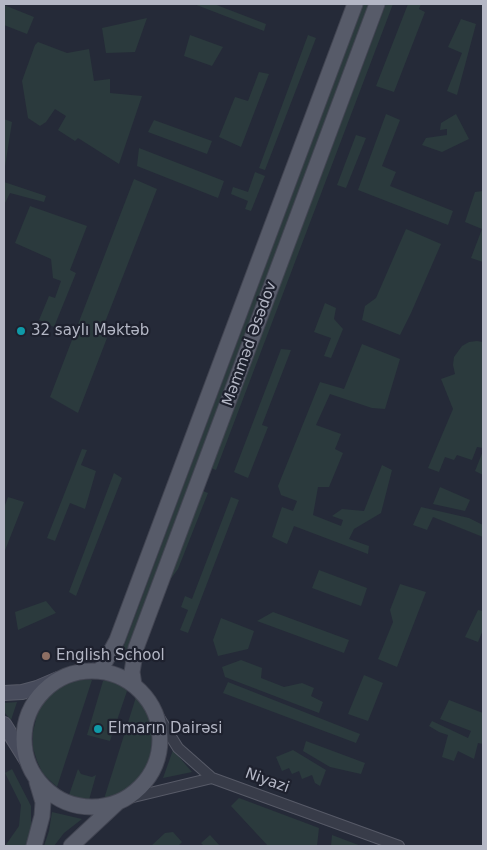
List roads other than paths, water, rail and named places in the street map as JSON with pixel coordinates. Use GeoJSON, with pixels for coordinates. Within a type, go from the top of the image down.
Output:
{"type":"FeatureCollection","features":[{"type":"Feature","properties":{"kind":"main road","name":"Məmməd Əsədov"},"geometry":{"type":"LineString","coordinates":[[100,671],[117,640],[355,4]]}},
{"type":"Feature","properties":{"kind":"main road","name":"Məmməd Əsədov"},"geometry":{"type":"LineString","coordinates":[[134,685],[132,663],[136,648],[377,4]]}},
{"type":"Feature","properties":{"kind":"main road"},"geometry":{"type":"LineString","coordinates":[[34,846],[42,816],[43,802],[24,745],[24,730],[28,714],[46,688],[58,679],[90,662],[117,640]]}},
{"type":"Feature","properties":{"kind":"main road"},"geometry":{"type":"LineString","coordinates":[[4,693],[22,692],[37,688],[72,674],[100,671],[112,674],[134,685],[152,706],[160,737],[153,767],[145,781],[134,792],[121,800],[72,845]]}},
{"type":"Feature","properties":{"kind":"main road"},"geometry":{"type":"LineString","coordinates":[[4,724],[30,767],[49,792],[59,799],[71,804],[96,807],[121,800]]}},
{"type":"Feature","properties":{"kind":"main road"},"geometry":{"type":"LineString","coordinates":[[72,845],[96,807]]}},
{"type":"Feature","properties":{"kind":"street"},"geometry":{"type":"LineString","coordinates":[[152,706],[178,748],[212,778]]}},
{"type":"Feature","properties":{"kind":"street"},"geometry":{"type":"LineString","coordinates":[[121,800],[212,778]]}},
{"type":"Feature","properties":{"kind":"street","name":"Niyazi"},"geometry":{"type":"LineString","coordinates":[[212,778],[398,846]]}},
{"type":"Feature","properties":{"kind":"place","name":"32 saylı Məktəb"},"geometry":{"type":"Point","coordinates":[21,331]}},
{"type":"Feature","properties":{"kind":"place","name":"English School"},"geometry":{"type":"Point","coordinates":[46,656]}},
{"type":"Feature","properties":{"kind":"place","name":"Elmarın Dairəsi"},"geometry":{"type":"Point","coordinates":[98,729]}}]}
